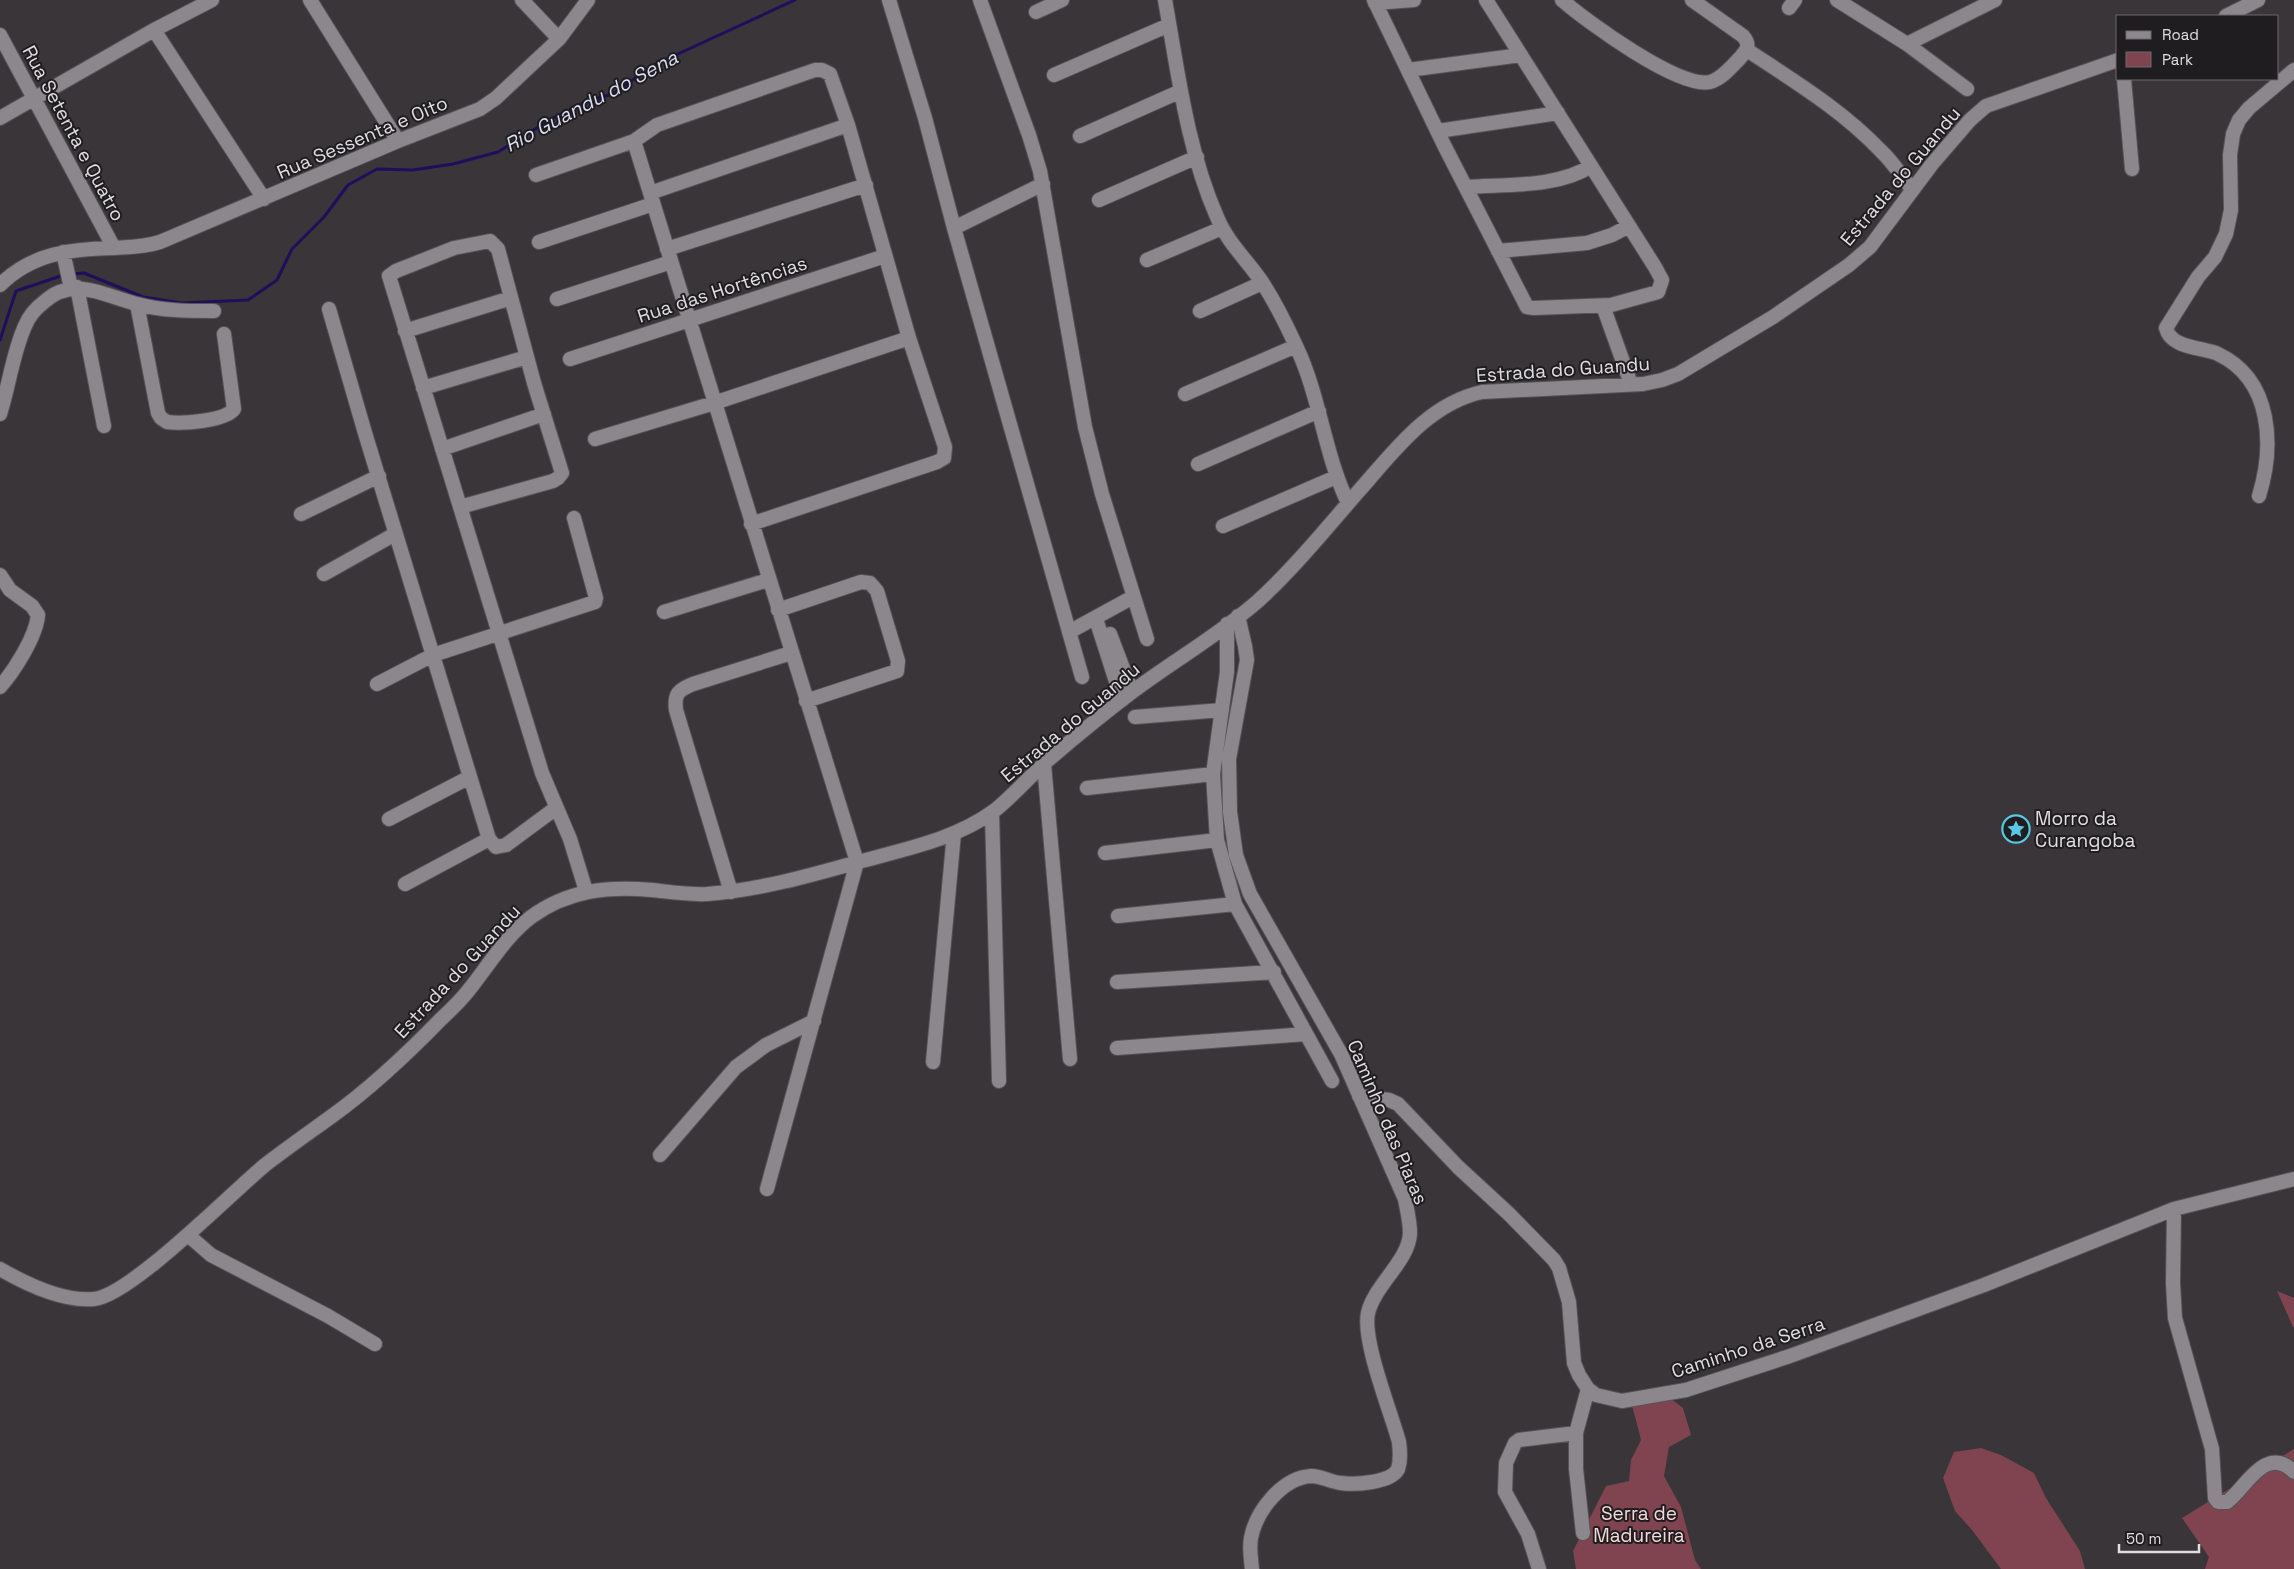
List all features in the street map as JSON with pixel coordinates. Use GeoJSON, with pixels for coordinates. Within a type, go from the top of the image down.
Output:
{"type":"FeatureCollection","features":[{"type":"Feature","properties":{"kind":"street"},"geometry":{"type":"LineString","coordinates":[[0,118],[154,30],[212,0]]}},
{"type":"Feature","properties":{"kind":"street"},"geometry":{"type":"LineString","coordinates":[[310,0],[398,141]]}},
{"type":"Feature","properties":{"kind":"street"},"geometry":{"type":"LineString","coordinates":[[522,0],[559,39]]}},
{"type":"Feature","properties":{"kind":"street","name":"Rua Sessenta e Oito"},"geometry":{"type":"LineString","coordinates":[[0,285],[21,267],[38,258],[151,245],[488,104],[559,39],[588,0]]}},
{"type":"Feature","properties":{"kind":"street"},"geometry":{"type":"LineString","coordinates":[[889,0],[925,118],[954,228],[1082,677]]}},
{"type":"Feature","properties":{"kind":"street"},"geometry":{"type":"LineString","coordinates":[[980,0],[1029,135],[1042,184],[1087,434],[1133,597],[1147,639]]}},
{"type":"Feature","properties":{"kind":"street"},"geometry":{"type":"LineString","coordinates":[[1036,12],[1062,0]]}},
{"type":"Feature","properties":{"kind":"street"},"geometry":{"type":"LineString","coordinates":[[1165,0],[1181,91],[1206,188],[1222,228],[1262,284],[1296,346],[1309,376],[1328,451],[1336,477],[1348,504]]}},
{"type":"Feature","properties":{"kind":"street"},"geometry":{"type":"LineString","coordinates":[[1414,0],[1374,1],[1524,304],[1530,308],[1603,306],[1629,301],[1658,292],[1662,280],[1655,267],[1486,0]]}},
{"type":"Feature","properties":{"kind":"street"},"geometry":{"type":"LineString","coordinates":[[1562,0],[1598,29],[1658,65],[1688,79],[1702,82],[1715,80],[1747,50],[1747,40],[1692,0]]}},
{"type":"Feature","properties":{"kind":"street"},"geometry":{"type":"LineString","coordinates":[[1837,0],[1907,44],[1967,89]]}},
{"type":"Feature","properties":{"kind":"street"},"geometry":{"type":"LineString","coordinates":[[2228,15],[2258,0]]}},
{"type":"Feature","properties":{"kind":"street"},"geometry":{"type":"LineString","coordinates":[[1907,44],[1985,2]]}},
{"type":"Feature","properties":{"kind":"street"},"geometry":{"type":"LineString","coordinates":[[1054,75],[1170,25]]}},
{"type":"Feature","properties":{"kind":"street"},"geometry":{"type":"LineString","coordinates":[[154,30],[264,198]]}},
{"type":"Feature","properties":{"kind":"street","name":"Rua Setenta e Quatro"},"geometry":{"type":"LineString","coordinates":[[0,36],[114,248]]}},
{"type":"Feature","properties":{"kind":"street"},"geometry":{"type":"LineString","coordinates":[[1747,50],[1818,96],[1851,122],[1882,151],[1912,190]]}},
{"type":"Feature","properties":{"kind":"street"},"geometry":{"type":"LineString","coordinates":[[1408,70],[1521,55]]}},
{"type":"Feature","properties":{"kind":"street","name":"Estrada do Guandu"},"geometry":{"type":"LineString","coordinates":[[0,1269],[43,1290],[66,1296],[96,1299],[130,1282],[188,1234],[266,1164],[332,1116],[393,1065],[469,990],[506,942],[530,918],[566,897],[599,889],[626,888],[699,895],[731,892],[896,853],[954,834],[992,812],[1044,764],[1127,696],[1232,620],[1287,572],[1425,420],[1460,398],[1490,391],[1650,383],[1678,374],[1773,317],[1833,276],[1870,247],[1912,190],[1970,120],[1986,106],[2116,61]]}},
{"type":"Feature","properties":{"kind":"street"},"geometry":{"type":"LineString","coordinates":[[536,175],[634,141],[657,125],[815,70],[822,70],[830,74],[848,125],[909,338],[945,448],[944,458],[938,462],[751,524]]}},
{"type":"Feature","properties":{"kind":"street"},"geometry":{"type":"LineString","coordinates":[[2259,496],[2266,472],[2268,446],[2266,423],[2258,394],[2246,374],[2218,354],[2185,345],[2168,335],[2166,328],[2198,277],[2215,257],[2226,234],[2231,210],[2230,154],[2233,134],[2239,120],[2249,108],[2294,70]]}},
{"type":"Feature","properties":{"kind":"street"},"geometry":{"type":"LineString","coordinates":[[2124,80],[2132,169]]}},
{"type":"Feature","properties":{"kind":"street"},"geometry":{"type":"LineString","coordinates":[[1080,136],[1181,91]]}},
{"type":"Feature","properties":{"kind":"street"},"geometry":{"type":"LineString","coordinates":[[1438,131],[1558,113]]}},
{"type":"Feature","properties":{"kind":"street"},"geometry":{"type":"LineString","coordinates":[[540,242],[848,125]]}},
{"type":"Feature","properties":{"kind":"street"},"geometry":{"type":"LineString","coordinates":[[634,141],[768,580],[857,862],[767,1189]]}},
{"type":"Feature","properties":{"kind":"street"},"geometry":{"type":"LineString","coordinates":[[1099,200],[1197,157]]}},
{"type":"Feature","properties":{"kind":"street"},"geometry":{"type":"LineString","coordinates":[[1466,187],[1553,181],[1578,175],[1591,166]]}},
{"type":"Feature","properties":{"kind":"street"},"geometry":{"type":"LineString","coordinates":[[954,228],[1042,184]]}},
{"type":"Feature","properties":{"kind":"street"},"geometry":{"type":"LineString","coordinates":[[556,299],[866,185]]}},
{"type":"Feature","properties":{"kind":"street"},"geometry":{"type":"LineString","coordinates":[[1498,251],[1587,243],[1612,236],[1629,226]]}},
{"type":"Feature","properties":{"kind":"street"},"geometry":{"type":"LineString","coordinates":[[1147,260],[1222,228]]}},
{"type":"Feature","properties":{"kind":"street"},"geometry":{"type":"LineString","coordinates":[[460,507],[553,481],[560,476],[562,467],[527,357],[498,249],[493,242],[482,241],[454,248],[396,271],[389,276],[405,331],[542,773],[570,839],[586,891]]}},
{"type":"Feature","properties":{"kind":"street"},"geometry":{"type":"LineString","coordinates":[[63,255],[72,286],[104,426]]}},
{"type":"Feature","properties":{"kind":"street","name":"Rua das Hortências"},"geometry":{"type":"LineString","coordinates":[[570,359],[885,256]]}},
{"type":"Feature","properties":{"kind":"street"},"geometry":{"type":"LineString","coordinates":[[1200,311],[1262,284]]}},
{"type":"Feature","properties":{"kind":"street"},"geometry":{"type":"LineString","coordinates":[[0,414],[24,327],[28,318],[49,297],[72,286],[137,304],[160,308],[214,311]]}},
{"type":"Feature","properties":{"kind":"street"},"geometry":{"type":"LineString","coordinates":[[405,331],[511,298]]}},
{"type":"Feature","properties":{"kind":"street"},"geometry":{"type":"LineString","coordinates":[[137,304],[158,413],[161,418],[168,422],[218,418],[230,414],[234,409],[224,334]]}},
{"type":"Feature","properties":{"kind":"street"},"geometry":{"type":"LineString","coordinates":[[1603,306],[1631,384]]}},
{"type":"Feature","properties":{"kind":"street"},"geometry":{"type":"LineString","coordinates":[[329,309],[395,534],[490,840],[496,846],[506,846],[556,808]]}},
{"type":"Feature","properties":{"kind":"street"},"geometry":{"type":"LineString","coordinates":[[595,439],[714,403],[909,338]]}},
{"type":"Feature","properties":{"kind":"street"},"geometry":{"type":"LineString","coordinates":[[1185,394],[1296,346]]}},
{"type":"Feature","properties":{"kind":"street"},"geometry":{"type":"LineString","coordinates":[[423,388],[527,357]]}},
{"type":"Feature","properties":{"kind":"street"},"geometry":{"type":"LineString","coordinates":[[1198,464],[1319,411]]}},
{"type":"Feature","properties":{"kind":"street"},"geometry":{"type":"LineString","coordinates":[[442,449],[544,414]]}},
{"type":"Feature","properties":{"kind":"street"},"geometry":{"type":"LineString","coordinates":[[301,514],[379,476]]}},
{"type":"Feature","properties":{"kind":"street"},"geometry":{"type":"LineString","coordinates":[[1223,526],[1336,477]]}},
{"type":"Feature","properties":{"kind":"street"},"geometry":{"type":"LineString","coordinates":[[377,684],[433,655],[592,605],[596,601],[574,518]]}},
{"type":"Feature","properties":{"kind":"street"},"geometry":{"type":"LineString","coordinates":[[324,574],[395,534]]}},
{"type":"Feature","properties":{"kind":"street"},"geometry":{"type":"LineString","coordinates":[[0,575],[16,596],[32,606],[38,615],[37,623],[16,666],[0,687]]}},
{"type":"Feature","properties":{"kind":"street"},"geometry":{"type":"LineString","coordinates":[[664,612],[768,580]]}},
{"type":"Feature","properties":{"kind":"street"},"geometry":{"type":"LineString","coordinates":[[778,610],[861,582],[870,583],[877,591],[899,668],[893,673],[806,701]]}},
{"type":"Feature","properties":{"kind":"street"},"geometry":{"type":"LineString","coordinates":[[1069,632],[1100,617],[1133,597]]}},
{"type":"Feature","properties":{"kind":"street"},"geometry":{"type":"LineString","coordinates":[[1100,617],[1127,696]]}},
{"type":"Feature","properties":{"kind":"street"},"geometry":{"type":"LineString","coordinates":[[1232,620],[1213,774],[1217,840],[1235,904],[1274,972],[1332,1081]]}},
{"type":"Feature","properties":{"kind":"street","name":"Caminho das Piaras"},"geometry":{"type":"LineString","coordinates":[[1232,620],[1245,646],[1246,660],[1229,759],[1230,812],[1236,855],[1250,894],[1341,1054],[1405,1199],[1410,1220],[1410,1235],[1406,1248],[1375,1296],[1368,1314],[1367,1326],[1371,1350],[1399,1442],[1400,1455],[1397,1470],[1389,1477],[1373,1482],[1351,1484],[1311,1476],[1297,1479],[1281,1489],[1258,1517],[1251,1538],[1252,1569]]}},
{"type":"Feature","properties":{"kind":"street"},"geometry":{"type":"LineString","coordinates":[[731,892],[676,710],[675,697],[681,689],[693,684],[791,653]]}},
{"type":"Feature","properties":{"kind":"street"},"geometry":{"type":"LineString","coordinates":[[1135,718],[1222,710]]}},
{"type":"Feature","properties":{"kind":"street"},"geometry":{"type":"LineString","coordinates":[[1044,764],[1070,1059]]}},
{"type":"Feature","properties":{"kind":"street"},"geometry":{"type":"LineString","coordinates":[[1087,788],[1213,774]]}},
{"type":"Feature","properties":{"kind":"street"},"geometry":{"type":"LineString","coordinates":[[389,818],[470,777]]}},
{"type":"Feature","properties":{"kind":"street"},"geometry":{"type":"LineString","coordinates":[[992,812],[999,1081]]}},
{"type":"Feature","properties":{"kind":"street"},"geometry":{"type":"LineString","coordinates":[[933,1062],[954,834]]}},
{"type":"Feature","properties":{"kind":"street"},"geometry":{"type":"LineString","coordinates":[[405,884],[490,840]]}},
{"type":"Feature","properties":{"kind":"street"},"geometry":{"type":"LineString","coordinates":[[1105,853],[1217,840]]}},
{"type":"Feature","properties":{"kind":"street"},"geometry":{"type":"LineString","coordinates":[[1118,916],[1235,904]]}},
{"type":"Feature","properties":{"kind":"street"},"geometry":{"type":"LineString","coordinates":[[1117,982],[1274,972]]}},
{"type":"Feature","properties":{"kind":"street"},"geometry":{"type":"LineString","coordinates":[[660,1155],[736,1067],[766,1045],[814,1021]]}},
{"type":"Feature","properties":{"kind":"street"},"geometry":{"type":"LineString","coordinates":[[1117,1048],[1306,1034]]}},
{"type":"Feature","properties":{"kind":"street"},"geometry":{"type":"LineString","coordinates":[[1359,1096],[1389,1100],[1398,1104],[1458,1167],[1509,1214],[1554,1260],[1559,1268],[1569,1302],[1574,1363],[1588,1389],[1576,1433],[1576,1468],[1583,1533]]}},
{"type":"Feature","properties":{"kind":"street","name":"Caminho da Serra"},"geometry":{"type":"LineString","coordinates":[[1588,1389],[1596,1395],[1607,1399],[1622,1401],[1686,1390],[1790,1356],[1984,1285],[2174,1209],[2294,1179]]}},
{"type":"Feature","properties":{"kind":"street"},"geometry":{"type":"LineString","coordinates":[[2174,1209],[2172,1283],[2175,1318],[2210,1439],[2216,1498],[2218,1502],[2226,1502],[2253,1472],[2268,1465],[2279,1464],[2294,1472]]}},
{"type":"Feature","properties":{"kind":"street"},"geometry":{"type":"LineString","coordinates":[[188,1234],[211,1255],[328,1316],[375,1344]]}},
{"type":"Feature","properties":{"kind":"street"},"geometry":{"type":"LineString","coordinates":[[1539,1569],[1528,1534],[1505,1492],[1506,1463],[1515,1443],[1519,1440],[1576,1433]]}},
{"type":"Feature","properties":{"kind":"green space"},"geometry":{"type":"Polygon","coordinates":[[[2277,1291],[2294,1298],[2294,1328],[2293,1327],[2277,1291]]]}},
{"type":"Feature","properties":{"kind":"green space","name":"Serra de Madureira"},"geometry":{"type":"Polygon","coordinates":[[[1670,1398],[1683,1408],[1691,1435],[1669,1447],[1664,1476],[1681,1507],[1695,1560],[1701,1569],[1576,1569],[1573,1551],[1606,1486],[1629,1481],[1631,1460],[1641,1440],[1632,1405],[1670,1398]]]}},
{"type":"Feature","properties":{"kind":"green space"},"geometry":{"type":"Polygon","coordinates":[[[1981,1448],[2001,1455],[2034,1473],[2046,1498],[2080,1551],[2085,1569],[2001,1569],[1972,1530],[1955,1511],[1943,1478],[1954,1452],[1981,1448]]]}},
{"type":"Feature","properties":{"kind":"green space"},"geometry":{"type":"Polygon","coordinates":[[[2294,1449],[2294,1569],[2205,1569],[2209,1557],[2182,1518],[2294,1449]]]}},
{"type":"Feature","properties":{"kind":"waterway","name":"Rio Guandu do Sena"},"geometry":{"type":"LineString","coordinates":[[73,274],[84,273],[143,297],[182,303],[248,300],[277,280],[292,249],[324,217],[348,185],[377,169],[413,170],[453,164],[498,152],[553,118],[587,101],[613,94],[654,65],[795,0]]}},
{"type":"Feature","properties":{"kind":"waterway","name":"Rio Guandu do Sena"},"geometry":{"type":"LineString","coordinates":[[0,340],[16,291],[64,275]]}},
{"type":"Feature","properties":{"kind":"place","name":"Morro da Curangoba"},"geometry":{"type":"Point","coordinates":[2016,829]}}]}
